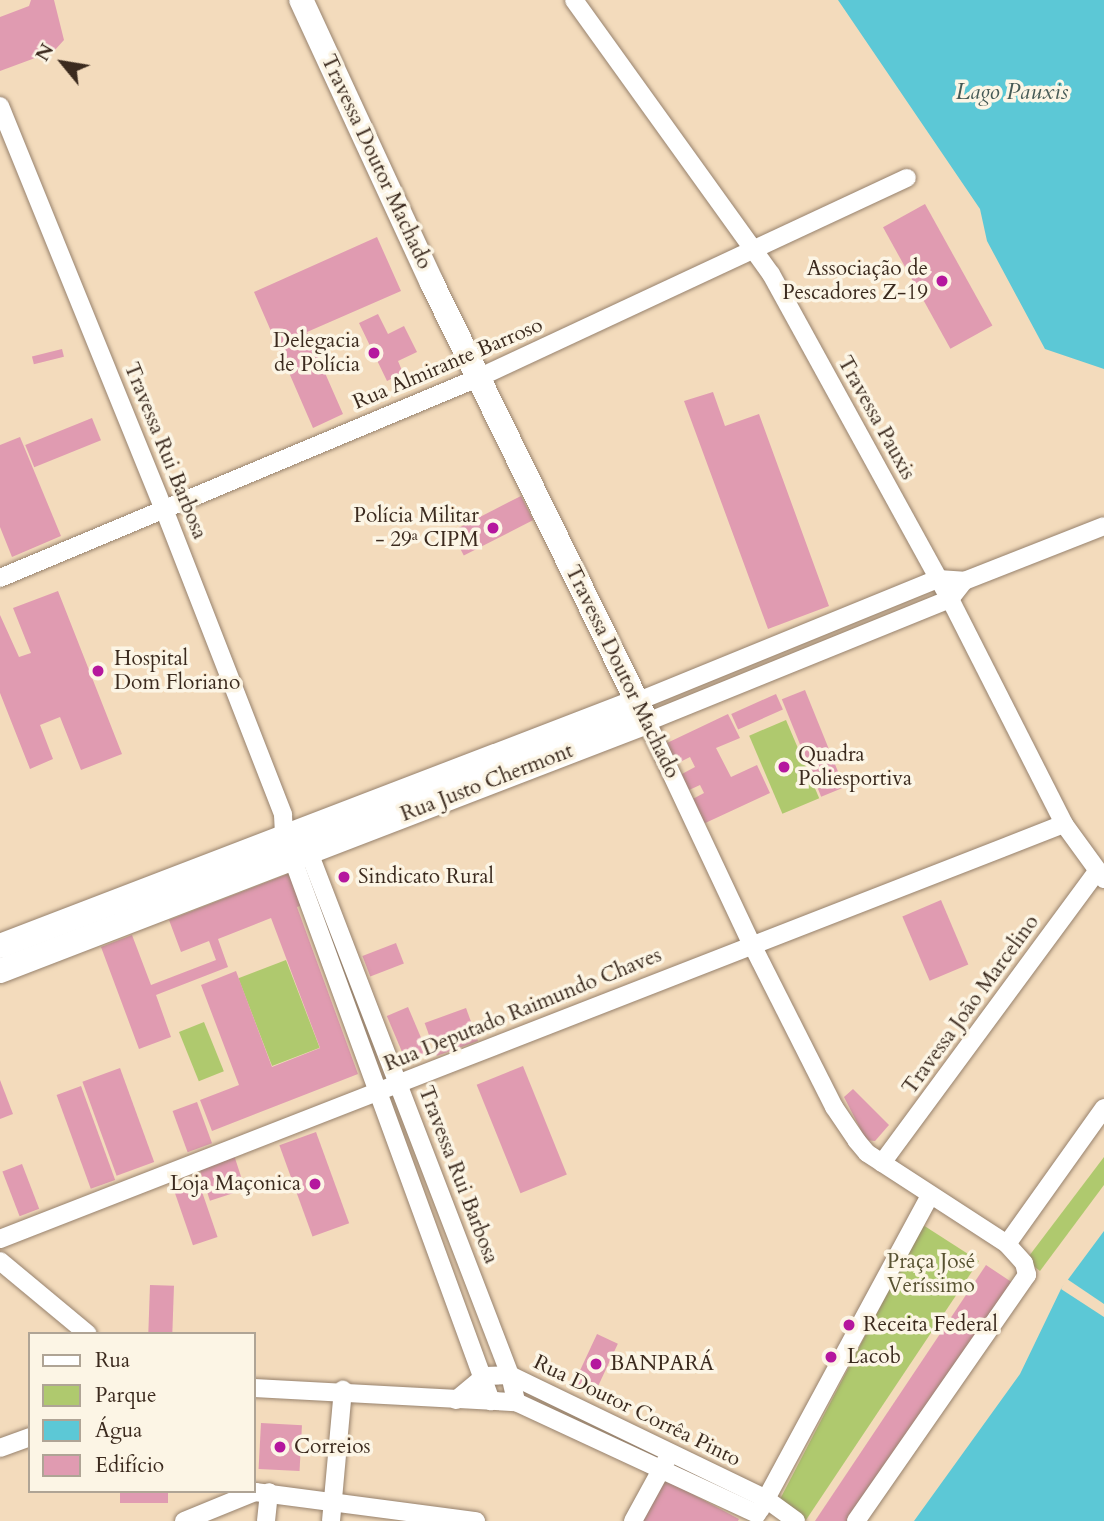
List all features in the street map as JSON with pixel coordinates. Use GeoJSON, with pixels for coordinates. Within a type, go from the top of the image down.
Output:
{"type":"FeatureCollection","features":[{"type":"Feature","properties":{"kind":"street","name":"Travessa Doutor Machado"},"geometry":{"type":"LineString","coordinates":[[301,0],[751,943],[834,1107],[862,1148],[1007,1244],[1024,1263],[1027,1275],[856,1521]]}},
{"type":"Feature","properties":{"kind":"street","name":"Travessa Pauxis"},"geometry":{"type":"LineString","coordinates":[[574,0],[757,252],[950,600],[1064,824],[1100,876]]}},
{"type":"Feature","properties":{"kind":"street","name":"Travessa Rui Barbosa"},"geometry":{"type":"LineString","coordinates":[[0,106],[301,856],[399,1086],[510,1374],[516,1402]]}},
{"type":"Feature","properties":{"kind":"street","name":"Rua Almirante Barroso"},"geometry":{"type":"LineString","coordinates":[[0,578],[480,377],[757,252],[907,178]]}},
{"type":"Feature","properties":{"kind":"street","name":"Rua Justo Chermont"},"geometry":{"type":"LineString","coordinates":[[0,971],[301,856],[642,712],[938,579],[964,581],[1104,526]]}},
{"type":"Feature","properties":{"kind":"street"},"geometry":{"type":"LineString","coordinates":[[950,600],[964,581]]}},
{"type":"Feature","properties":{"kind":"street","name":"Rua Justo Chermont"},"geometry":{"type":"LineString","coordinates":[[0,946],[289,826],[642,712],[950,600]]}},
{"type":"Feature","properties":{"kind":"street","name":"Rua Deputado Raimundo Chaves"},"geometry":{"type":"LineString","coordinates":[[0,1240],[399,1086],[751,943],[1064,824]]}},
{"type":"Feature","properties":{"kind":"street","name":"Travessa Rui Barbosa"},"geometry":{"type":"LineString","coordinates":[[301,856],[377,1093],[485,1376],[491,1401]]}},
{"type":"Feature","properties":{"kind":"street","name":"Travessa João Marcelino"},"geometry":{"type":"LineString","coordinates":[[882,1163],[1100,876]]}},
{"type":"Feature","properties":{"kind":"street"},"geometry":{"type":"LineString","coordinates":[[1007,1244],[1104,1108]]}},
{"type":"Feature","properties":{"kind":"street"},"geometry":{"type":"LineString","coordinates":[[759,1512],[930,1195]]}},
{"type":"Feature","properties":{"kind":"street"},"geometry":{"type":"LineString","coordinates":[[0,1261],[86,1332]]}},
{"type":"Feature","properties":{"kind":"street","name":"Rua Doutor Corrêa Pinto"},"geometry":{"type":"LineString","coordinates":[[485,1376],[510,1374],[759,1512],[796,1521]]}},
{"type":"Feature","properties":{"kind":"street"},"geometry":{"type":"LineString","coordinates":[[456,1400],[485,1376]]}},
{"type":"Feature","properties":{"kind":"street"},"geometry":{"type":"LineString","coordinates":[[256,1388],[343,1390],[456,1400],[516,1402]]}},
{"type":"Feature","properties":{"kind":"street"},"geometry":{"type":"LineString","coordinates":[[331,1521],[343,1390]]}},
{"type":"Feature","properties":{"kind":"street","name":"Rua Doutor Corrêa Pinto"},"geometry":{"type":"LineString","coordinates":[[516,1402],[667,1459]]}},
{"type":"Feature","properties":{"kind":"street"},"geometry":{"type":"LineString","coordinates":[[0,1448],[28,1438]]}},
{"type":"Feature","properties":{"kind":"street"},"geometry":{"type":"LineString","coordinates":[[633,1521],[667,1459]]}},
{"type":"Feature","properties":{"kind":"street"},"geometry":{"type":"LineString","coordinates":[[265,1521],[269,1492]]}},
{"type":"Feature","properties":{"kind":"street"},"geometry":{"type":"LineString","coordinates":[[256,1493],[269,1492],[476,1521]]}},
{"type":"Feature","properties":{"kind":"street"},"geometry":{"type":"LineString","coordinates":[[184,1521],[247,1493]]}},
{"type":"Feature","properties":{"kind":"green space","name":"Quadra Poliesportiva"},"geometry":{"type":"Polygon","coordinates":[[[786,720],[819,798],[782,814],[749,736],[786,720]]]}},
{"type":"Feature","properties":{"kind":"green space"},"geometry":{"type":"Polygon","coordinates":[[[286,960],[320,1048],[272,1066],[238,978],[286,960]]]}},
{"type":"Feature","properties":{"kind":"green space"},"geometry":{"type":"Polygon","coordinates":[[[204,1022],[224,1071],[199,1081],[179,1032],[204,1022]]]}},
{"type":"Feature","properties":{"kind":"green space"},"geometry":{"type":"Polygon","coordinates":[[[1104,1157],[1104,1185],[1040,1271],[1026,1260],[1104,1157]]]}},
{"type":"Feature","properties":{"kind":"green space","name":"Praça José Veríssimo"},"geometry":{"type":"Polygon","coordinates":[[[923,1225],[979,1261],[806,1520],[778,1503],[923,1225]]]}},
{"type":"Feature","properties":{"kind":"water","name":"Lago Pauxis"},"geometry":{"type":"Polygon","coordinates":[[[838,0],[1104,0],[1104,369],[1045,349],[987,241],[980,209],[838,0]]]}},
{"type":"Feature","properties":{"kind":"water"},"geometry":{"type":"Polygon","coordinates":[[[1104,1231],[1104,1521],[914,1521],[1020,1374],[1061,1289],[1104,1231]]]}},
{"type":"Feature","properties":{"kind":"pier"},"geometry":{"type":"Polygon","coordinates":[[[1067,1279],[1104,1304],[1104,1317],[1061,1289],[1067,1279]]]}},
{"type":"Feature","properties":{"kind":"building"},"geometry":{"type":"Polygon","coordinates":[[[31,0],[54,0],[64,40],[54,51],[0,71],[0,17],[29,6],[31,0]]]}},
{"type":"Feature","properties":{"kind":"building","name":"Associação de Pescadores Z-19"},"geometry":{"type":"Polygon","coordinates":[[[925,204],[992,326],[950,349],[883,227],[925,204]]]}},
{"type":"Feature","properties":{"kind":"building"},"geometry":{"type":"Polygon","coordinates":[[[377,237],[401,291],[307,332],[343,414],[313,428],[254,292],[377,237]]]}},
{"type":"Feature","properties":{"kind":"building"},"geometry":{"type":"Polygon","coordinates":[[[378,314],[388,334],[404,326],[417,352],[398,361],[403,373],[387,381],[359,323],[378,314]]]}},
{"type":"Feature","properties":{"kind":"building"},"geometry":{"type":"Polygon","coordinates":[[[62,349],[64,357],[34,364],[32,356],[62,349]]]}},
{"type":"Feature","properties":{"kind":"building"},"geometry":{"type":"Polygon","coordinates":[[[713,392],[725,426],[759,414],[829,606],[768,629],[684,401],[713,392]]]}},
{"type":"Feature","properties":{"kind":"building"},"geometry":{"type":"Polygon","coordinates":[[[92,418],[101,440],[34,467],[25,445],[92,418]]]}},
{"type":"Feature","properties":{"kind":"building"},"geometry":{"type":"Polygon","coordinates":[[[20,437],[61,536],[12,557],[0,527],[0,445],[20,437]]]}},
{"type":"Feature","properties":{"kind":"building","name":"Polícia Militar - 29ª CIPM"},"geometry":{"type":"Polygon","coordinates":[[[521,496],[533,520],[464,555],[452,531],[521,496]]]}},
{"type":"Feature","properties":{"kind":"building"},"geometry":{"type":"Polygon","coordinates":[[[58,591],[122,754],[81,770],[60,717],[40,725],[53,759],[30,769],[0,693],[0,615],[19,657],[31,653],[13,608],[58,591]]]}},
{"type":"Feature","properties":{"kind":"building"},"geometry":{"type":"Polygon","coordinates":[[[805,690],[844,787],[821,797],[782,699],[805,690]]]}},
{"type":"Feature","properties":{"kind":"building"},"geometry":{"type":"Polygon","coordinates":[[[776,694],[783,710],[738,729],[731,714],[776,694]]]}},
{"type":"Feature","properties":{"kind":"building"},"geometry":{"type":"Polygon","coordinates":[[[728,714],[740,738],[716,748],[731,777],[757,765],[770,793],[701,825],[689,801],[704,793],[700,785],[687,791],[680,775],[695,767],[690,757],[676,764],[667,743],[728,714]]]}},
{"type":"Feature","properties":{"kind":"building"},"geometry":{"type":"Polygon","coordinates":[[[293,872],[305,904],[297,907],[358,1074],[212,1131],[200,1100],[239,1085],[201,985],[236,971],[272,1067],[320,1048],[271,918],[218,939],[228,967],[156,995],[171,1037],[139,1049],[101,947],[132,935],[151,985],[216,960],[209,941],[181,952],[169,920],[293,872]]]}},
{"type":"Feature","properties":{"kind":"building"},"geometry":{"type":"Polygon","coordinates":[[[941,900],[968,964],[930,981],[902,916],[941,900]]]}},
{"type":"Feature","properties":{"kind":"building"},"geometry":{"type":"Polygon","coordinates":[[[396,943],[404,964],[370,976],[362,956],[396,943]]]}},
{"type":"Feature","properties":{"kind":"building"},"geometry":{"type":"Polygon","coordinates":[[[408,1007],[428,1054],[407,1063],[387,1016],[408,1007]]]}},
{"type":"Feature","properties":{"kind":"building"},"geometry":{"type":"Polygon","coordinates":[[[466,1008],[478,1041],[437,1056],[425,1023],[466,1008]]]}},
{"type":"Feature","properties":{"kind":"building"},"geometry":{"type":"Polygon","coordinates":[[[523,1066],[567,1174],[520,1193],[477,1085],[523,1066]]]}},
{"type":"Feature","properties":{"kind":"building"},"geometry":{"type":"Polygon","coordinates":[[[120,1068],[154,1162],[117,1176],[82,1082],[120,1068]]]}},
{"type":"Feature","properties":{"kind":"building"},"geometry":{"type":"Polygon","coordinates":[[[0,1080],[13,1114],[0,1119],[0,1080]]]}},
{"type":"Feature","properties":{"kind":"building"},"geometry":{"type":"Polygon","coordinates":[[[81,1086],[115,1180],[91,1189],[57,1095],[81,1086]]]}},
{"type":"Feature","properties":{"kind":"building"},"geometry":{"type":"Polygon","coordinates":[[[853,1089],[889,1125],[875,1141],[866,1140],[844,1097],[853,1089]]]}},
{"type":"Feature","properties":{"kind":"building"},"geometry":{"type":"Polygon","coordinates":[[[197,1102],[212,1143],[188,1152],[173,1111],[197,1102]]]}},
{"type":"Feature","properties":{"kind":"building","name":"Loja Maçonica"},"geometry":{"type":"Polygon","coordinates":[[[316,1132],[349,1223],[313,1236],[279,1145],[316,1132]]]}},
{"type":"Feature","properties":{"kind":"building"},"geometry":{"type":"Polygon","coordinates":[[[234,1155],[245,1189],[210,1201],[199,1166],[234,1155]]]}},
{"type":"Feature","properties":{"kind":"building"},"geometry":{"type":"Polygon","coordinates":[[[22,1164],[39,1209],[20,1216],[2,1172],[22,1164]]]}},
{"type":"Feature","properties":{"kind":"building"},"geometry":{"type":"Polygon","coordinates":[[[199,1183],[218,1237],[193,1245],[174,1191],[199,1183]]]}},
{"type":"Feature","properties":{"kind":"building"},"geometry":{"type":"Polygon","coordinates":[[[986,1265],[1013,1283],[850,1521],[815,1521],[986,1265]]]}},
{"type":"Feature","properties":{"kind":"building"},"geometry":{"type":"Polygon","coordinates":[[[150,1285],[174,1286],[172,1332],[148,1332],[150,1285]]]}},
{"type":"Feature","properties":{"kind":"building","name":"BANPARÁ"},"geometry":{"type":"Polygon","coordinates":[[[597,1334],[618,1344],[594,1394],[573,1385],[597,1334]]]}},
{"type":"Feature","properties":{"kind":"building","name":"Correios"},"geometry":{"type":"Polygon","coordinates":[[[261,1423],[302,1425],[300,1471],[259,1469],[261,1423]]]}},
{"type":"Feature","properties":{"kind":"building"},"geometry":{"type":"Polygon","coordinates":[[[664,1479],[739,1519],[738,1521],[641,1521],[664,1479]]]}},
{"type":"Feature","properties":{"kind":"building"},"geometry":{"type":"Polygon","coordinates":[[[120,1493],[168,1493],[168,1503],[120,1503],[120,1493]]]}},
{"type":"Feature","properties":{"kind":"place","name":"Associação de Pescadores Z-19"},"geometry":{"type":"Point","coordinates":[942,281]}},
{"type":"Feature","properties":{"kind":"place","name":"Delegacia de Polícia"},"geometry":{"type":"Point","coordinates":[374,353]}},
{"type":"Feature","properties":{"kind":"place","name":"Polícia Militar - 29ª CIPM"},"geometry":{"type":"Point","coordinates":[493,528]}},
{"type":"Feature","properties":{"kind":"place","name":"Hospital Dom Floriano"},"geometry":{"type":"Point","coordinates":[98,671]}},
{"type":"Feature","properties":{"kind":"place","name":"Quadra Poliesportiva"},"geometry":{"type":"Point","coordinates":[784,767]}},
{"type":"Feature","properties":{"kind":"place","name":"Sindicato Rural"},"geometry":{"type":"Point","coordinates":[344,877]}},
{"type":"Feature","properties":{"kind":"place","name":"Loja Maçonica"},"geometry":{"type":"Point","coordinates":[315,1184]}},
{"type":"Feature","properties":{"kind":"place","name":"Receita Federal"},"geometry":{"type":"Point","coordinates":[849,1325]}},
{"type":"Feature","properties":{"kind":"place","name":"Lacob"},"geometry":{"type":"Point","coordinates":[831,1357]}},
{"type":"Feature","properties":{"kind":"place","name":"BANPARÁ"},"geometry":{"type":"Point","coordinates":[596,1364]}},
{"type":"Feature","properties":{"kind":"place","name":"Correios"},"geometry":{"type":"Point","coordinates":[280,1447]}}]}
